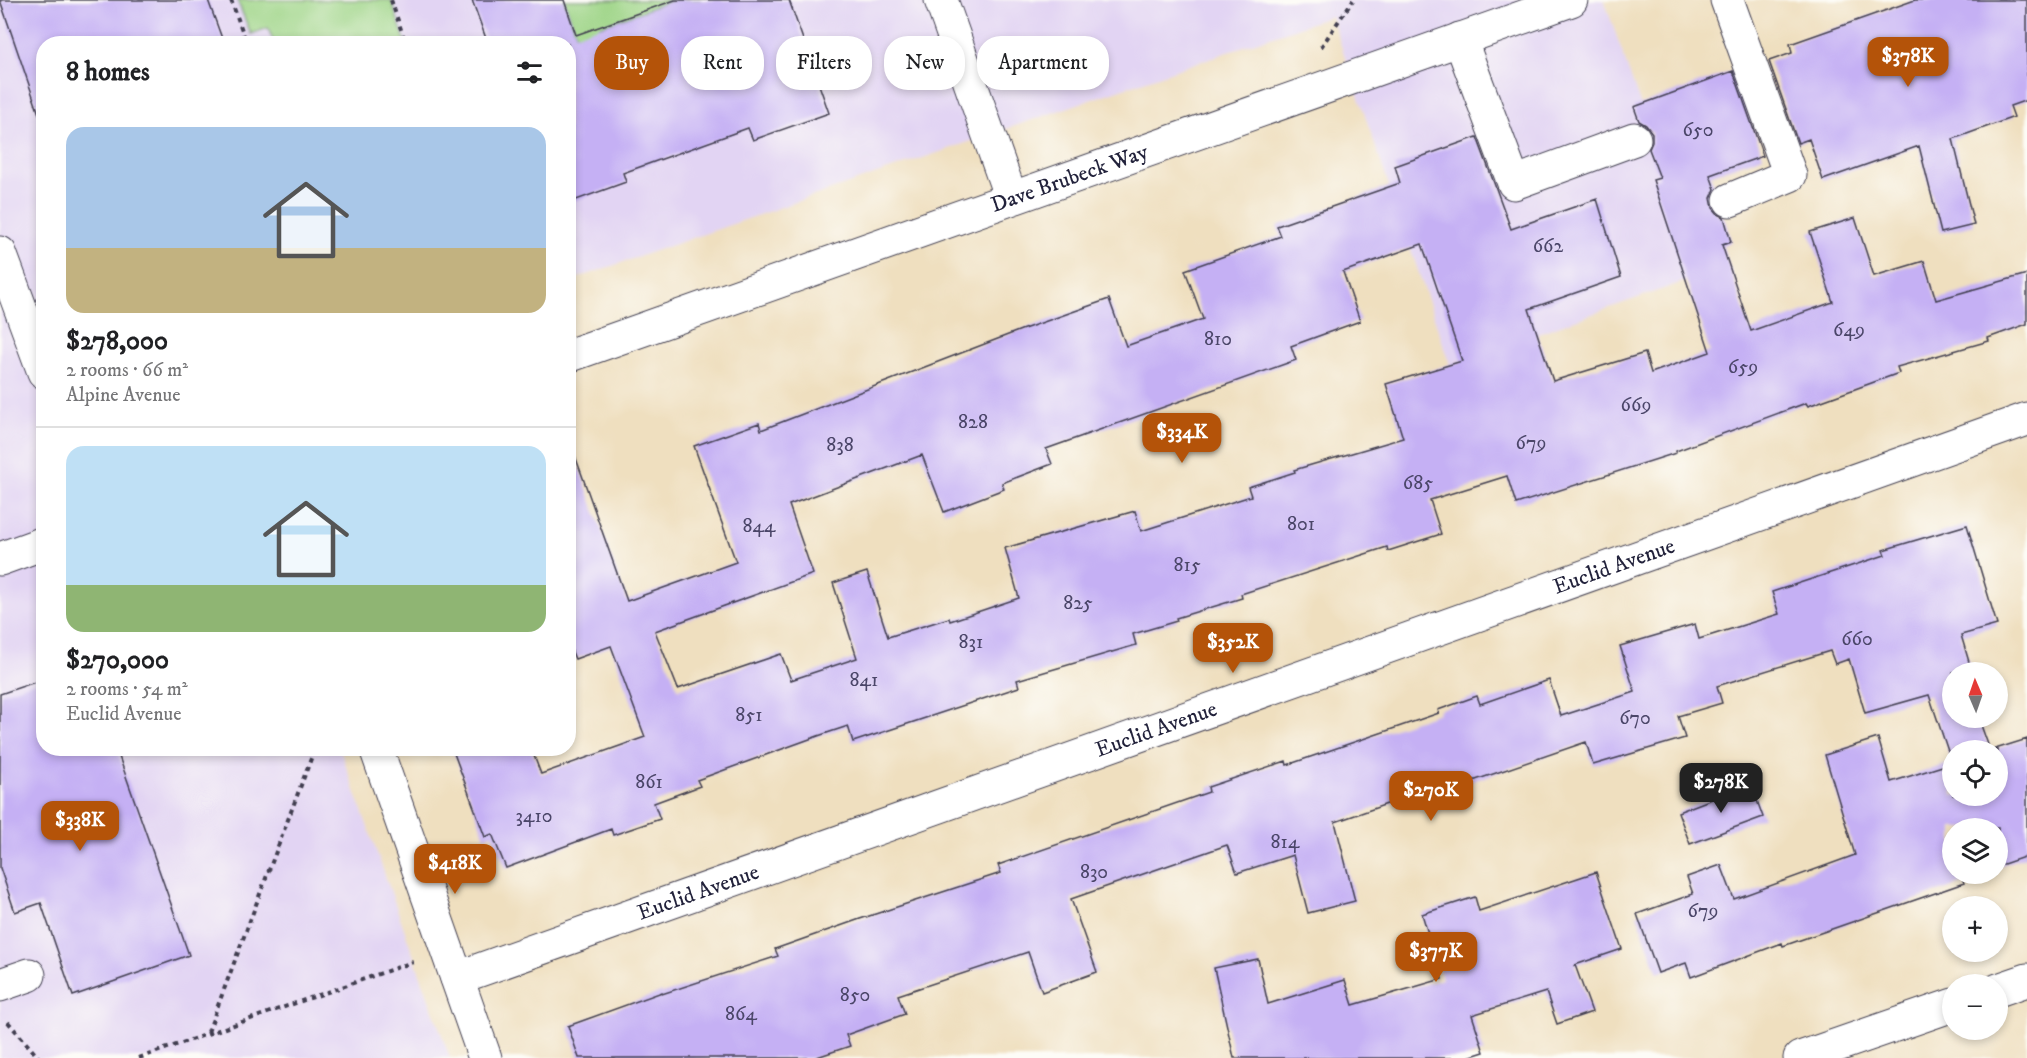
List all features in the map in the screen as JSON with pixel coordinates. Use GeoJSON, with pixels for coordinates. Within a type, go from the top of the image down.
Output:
{"type":"FeatureCollection","features":[{"type":"Feature","properties":{"kind":"street"},"geometry":{"type":"LineString","coordinates":[[941,0],[1011,198]]}},
{"type":"Feature","properties":{"kind":"street","name":"Dave Brubeck Way"},"geometry":{"type":"LineString","coordinates":[[576,353],[1571,0]]}},
{"type":"Feature","properties":{"kind":"street"},"geometry":{"type":"LineString","coordinates":[[1727,0],[1790,175],[1730,200]]}},
{"type":"Feature","properties":{"kind":"street"},"geometry":{"type":"LineString","coordinates":[[1460,39],[1514,183],[1634,139]]}},
{"type":"Feature","properties":{"kind":"street"},"geometry":{"type":"LineString","coordinates":[[0,253],[36,350]]}},
{"type":"Feature","properties":{"kind":"street","name":"Euclid Avenue"},"geometry":{"type":"LineString","coordinates":[[452,964],[2026,420]]}},
{"type":"Feature","properties":{"kind":"street"},"geometry":{"type":"LineString","coordinates":[[0,559],[36,546]]}},
{"type":"Feature","properties":{"kind":"street"},"geometry":{"type":"LineString","coordinates":[[378,756],[485,1058]]}},
{"type":"Feature","properties":{"kind":"street"},"geometry":{"type":"LineString","coordinates":[[2008,987],[2027,980]]}},
{"type":"Feature","properties":{"kind":"street"},"geometry":{"type":"LineString","coordinates":[[1800,1058],[1942,1009]]}},
{"type":"Feature","properties":{"kind":"path"},"geometry":{"type":"LineString","coordinates":[[231,0],[245,36]]}},
{"type":"Feature","properties":{"kind":"path"},"geometry":{"type":"LineString","coordinates":[[391,0],[403,36]]}},
{"type":"Feature","properties":{"kind":"path"},"geometry":{"type":"LineString","coordinates":[[208,1033],[312,756]]}},
{"type":"Feature","properties":{"kind":"path"},"geometry":{"type":"LineString","coordinates":[[139,1058],[208,1033],[452,964]]}},
{"type":"Feature","properties":{"kind":"path"},"geometry":{"type":"LineString","coordinates":[[3,1017],[39,1058]]}},
{"type":"Feature","properties":{"kind":"shaded area"},"geometry":{"type":"Polygon","coordinates":[[[0,0],[1604,0],[1700,276],[1450,364],[1331,16],[576,279],[576,36],[36,36],[36,756],[342,756],[450,1058],[0,1058],[0,0]]]}},
{"type":"Feature","properties":{"kind":"green space"},"geometry":{"type":"Polygon","coordinates":[[[237,0],[391,0],[404,36],[271,36],[268,28],[251,34],[237,0]]]}},
{"type":"Feature","properties":{"kind":"green space"},"geometry":{"type":"Polygon","coordinates":[[[564,0],[701,0],[671,1],[600,26],[600,36],[594,36],[594,85],[564,0]]]}},
{"type":"Feature","properties":{"kind":"green space"},"geometry":{"type":"Polygon","coordinates":[[[596,90],[602,90],[602,108],[596,90]]]}},
{"type":"Feature","properties":{"kind":"building"},"geometry":{"type":"Polygon","coordinates":[[[0,0],[208,0],[221,36],[36,36],[36,105],[0,0]]]}},
{"type":"Feature","properties":{"kind":"building"},"geometry":{"type":"Polygon","coordinates":[[[472,0],[564,0],[576,35],[675,0],[789,0],[802,36],[776,36],[776,90],[821,90],[829,113],[753,140],[748,128],[623,173],[626,182],[576,200],[576,36],[485,36],[472,0]]]}},
{"type":"Feature","properties":{"kind":"building"},"geometry":{"type":"Polygon","coordinates":[[[1915,0],[2027,0],[2027,100],[2010,106],[2014,117],[1953,139],[1974,225],[1941,233],[1919,146],[1823,180],[1809,139],[1798,143],[1769,61],[1792,53],[1790,44],[1915,0]]]}},
{"type":"Feature","properties":{"kind":"building"},"geometry":{"type":"Polygon","coordinates":[[[1733,71],[1763,156],[1710,175],[1715,189],[1711,198],[1713,208],[1724,217],[1731,242],[1722,245],[1751,331],[1833,302],[1810,232],[1855,218],[1874,276],[1924,261],[1936,300],[2027,274],[2027,324],[1988,338],[1989,341],[1897,367],[1899,373],[1808,406],[1806,403],[1676,451],[1676,453],[1516,504],[1507,476],[1430,500],[1441,534],[1388,551],[1387,547],[1241,594],[1242,598],[1133,634],[1136,645],[1017,680],[1019,687],[853,742],[848,726],[818,736],[697,780],[700,786],[654,803],[660,819],[613,835],[611,829],[506,868],[492,834],[485,837],[455,756],[534,756],[541,774],[645,737],[611,646],[576,659],[576,458],[627,601],[736,562],[694,446],[759,423],[761,430],[1021,330],[1109,299],[1126,346],[1203,319],[1185,270],[1281,236],[1277,226],[1400,183],[1395,166],[1477,137],[1511,229],[1597,199],[1621,277],[1529,309],[1553,381],[1645,353],[1651,373],[1710,352],[1653,180],[1660,178],[1649,149],[1652,133],[1646,125],[1639,121],[1634,107],[1733,71]],[[1422,244],[1343,272],[1360,321],[1291,346],[1296,360],[1046,449],[1052,464],[1002,483],[1004,489],[944,512],[922,455],[789,505],[813,574],[655,631],[678,689],[781,654],[791,680],[857,658],[833,583],[867,572],[888,637],[949,618],[950,621],[1019,598],[1005,548],[1135,511],[1141,531],[1251,496],[1248,487],[1295,472],[1294,470],[1403,438],[1386,384],[1462,361],[1422,244]]]}},
{"type":"Feature","properties":{"kind":"building"},"geometry":{"type":"Polygon","coordinates":[[[1967,525],[1997,625],[1961,635],[1969,662],[1942,662],[1942,728],[1982,728],[1986,740],[1944,740],[1929,695],[1865,713],[1849,659],[1835,664],[1830,651],[1717,686],[1722,703],[1678,716],[1685,738],[1593,765],[1586,742],[1464,784],[1462,778],[1335,822],[1355,901],[1308,913],[1293,855],[1237,873],[1227,845],[1071,899],[1097,972],[1042,992],[1028,952],[898,995],[905,1014],[846,1035],[850,1046],[814,1058],[579,1058],[568,1026],[662,992],[662,994],[778,956],[775,949],[1001,873],[998,865],[1209,792],[1208,787],[1286,761],[1287,765],[1439,713],[1438,710],[1477,696],[1480,704],[1549,680],[1561,716],[1635,692],[1620,646],[1695,624],[1699,639],[1779,614],[1772,592],[1885,555],[1883,550],[1967,525]]]}},
{"type":"Feature","properties":{"kind":"building"},"geometry":{"type":"Polygon","coordinates":[[[36,682],[36,756],[119,756],[189,955],[73,996],[41,903],[15,912],[0,868],[0,694],[36,682]]]}},
{"type":"Feature","properties":{"kind":"building"},"geometry":{"type":"Polygon","coordinates":[[[1878,738],[1891,782],[1942,766],[1942,806],[2008,806],[2008,745],[2027,739],[2027,856],[2008,863],[2008,818],[1942,818],[1942,884],[1961,884],[1783,946],[1782,943],[1691,977],[1686,963],[1658,973],[1637,914],[1693,894],[1687,877],[1721,865],[1734,899],[1855,855],[1825,755],[1878,738]]]}},
{"type":"Feature","properties":{"kind":"building"},"geometry":{"type":"Polygon","coordinates":[[[1751,784],[1763,817],[1690,844],[1678,812],[1751,784]]]}},
{"type":"Feature","properties":{"kind":"building"},"geometry":{"type":"Polygon","coordinates":[[[1596,872],[1622,949],[1575,965],[1592,1012],[1557,1024],[1546,992],[1472,1015],[1484,1052],[1465,1058],[1234,1058],[1214,968],[1258,959],[1268,1004],[1345,980],[1353,1005],[1442,979],[1422,914],[1475,897],[1479,911],[1596,872]]]}}]}
